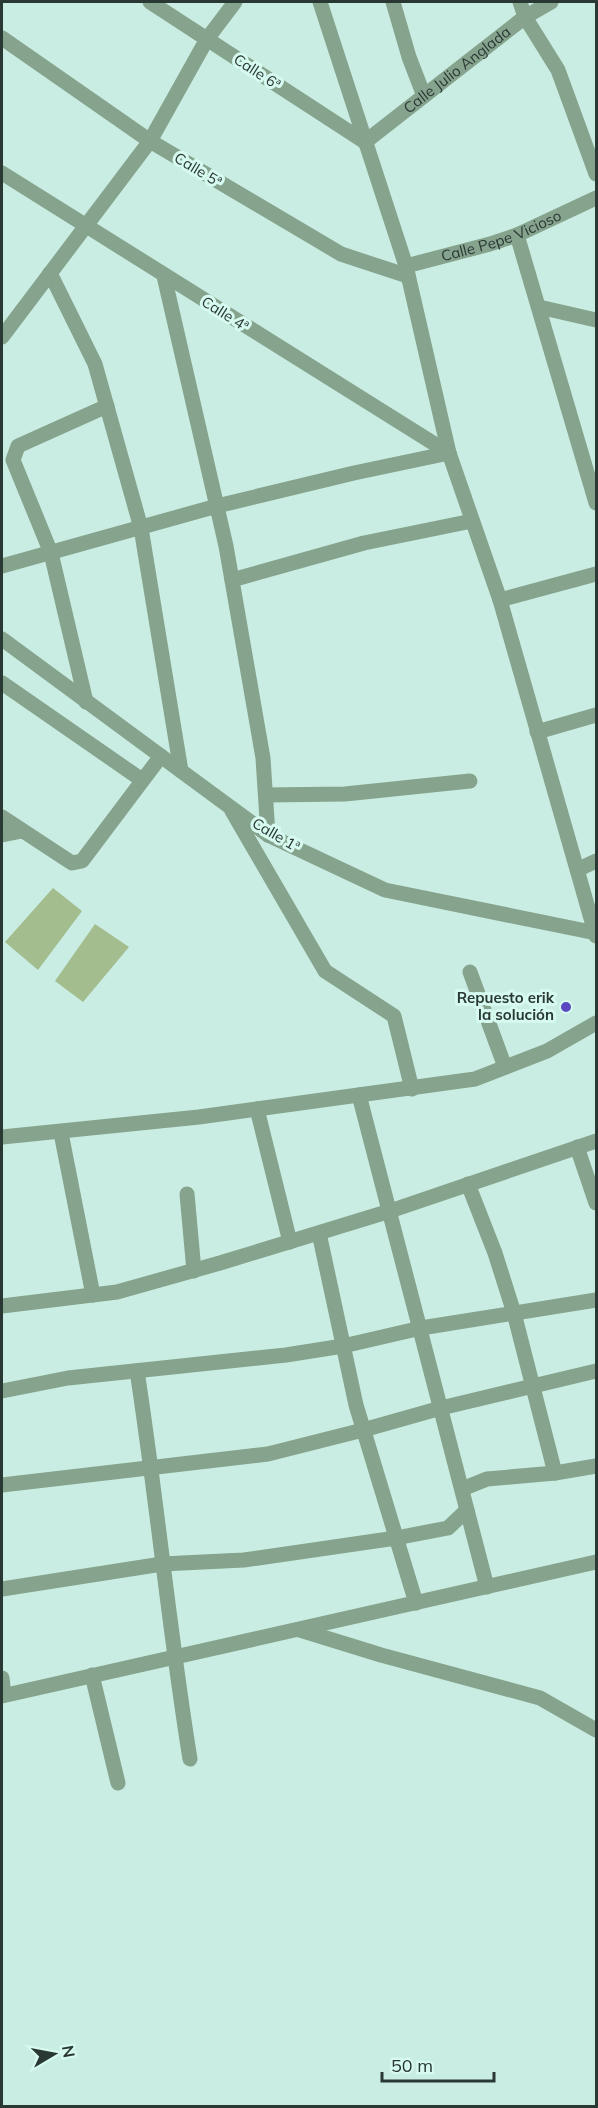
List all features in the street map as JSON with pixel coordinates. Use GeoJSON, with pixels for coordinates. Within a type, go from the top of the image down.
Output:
{"type":"FeatureCollection","features":[{"type":"Feature","properties":{"kind":"street","name":"Calle 6ª"},"geometry":{"type":"LineString","coordinates":[[150,2],[365,142]]}},
{"type":"Feature","properties":{"kind":"street"},"geometry":{"type":"LineString","coordinates":[[2,337],[150,141],[207,39],[235,2]]}},
{"type":"Feature","properties":{"kind":"street"},"geometry":{"type":"LineString","coordinates":[[320,2],[407,271],[449,453],[500,600],[537,732],[579,868],[596,934]]}},
{"type":"Feature","properties":{"kind":"street"},"geometry":{"type":"LineString","coordinates":[[393,2],[409,57],[424,96]]}},
{"type":"Feature","properties":{"kind":"street"},"geometry":{"type":"LineString","coordinates":[[520,2],[525,17],[558,70],[597,174]]}},
{"type":"Feature","properties":{"kind":"street","name":"Calle Julio Anglada"},"geometry":{"type":"LineString","coordinates":[[365,142],[525,17],[551,2]]}},
{"type":"Feature","properties":{"kind":"street","name":"Calle 5ª"},"geometry":{"type":"LineString","coordinates":[[2,38],[150,141],[341,254],[407,271]]}},
{"type":"Feature","properties":{"kind":"street","name":"Calle 4ª"},"geometry":{"type":"LineString","coordinates":[[2,173],[449,453]]}},
{"type":"Feature","properties":{"kind":"street","name":"Calle Pepe Vicioso"},"geometry":{"type":"LineString","coordinates":[[407,271],[517,235],[597,198]]}},
{"type":"Feature","properties":{"kind":"street"},"geometry":{"type":"LineString","coordinates":[[517,235],[597,503]]}},
{"type":"Feature","properties":{"kind":"street"},"geometry":{"type":"LineString","coordinates":[[50,273],[95,364],[141,528],[181,771]]}},
{"type":"Feature","properties":{"kind":"street"},"geometry":{"type":"LineString","coordinates":[[164,276],[232,580],[263,758],[268,835]]}},
{"type":"Feature","properties":{"kind":"street"},"geometry":{"type":"LineString","coordinates":[[539,307],[597,320]]}},
{"type":"Feature","properties":{"kind":"street"},"geometry":{"type":"LineString","coordinates":[[86,702],[51,553],[13,460],[18,446],[107,405]]}},
{"type":"Feature","properties":{"kind":"street"},"geometry":{"type":"LineString","coordinates":[[2,567],[216,506],[449,453]]}},
{"type":"Feature","properties":{"kind":"street"},"geometry":{"type":"LineString","coordinates":[[232,580],[364,543],[472,521]]}},
{"type":"Feature","properties":{"kind":"street"},"geometry":{"type":"LineString","coordinates":[[500,600],[597,574]]}},
{"type":"Feature","properties":{"kind":"street"},"geometry":{"type":"LineString","coordinates":[[2,627],[4,641]]}},
{"type":"Feature","properties":{"kind":"street","name":"Calle 1ª"},"geometry":{"type":"LineString","coordinates":[[4,641],[268,835],[385,890],[596,934]]}},
{"type":"Feature","properties":{"kind":"street"},"geometry":{"type":"LineString","coordinates":[[2,683],[142,780]]}},
{"type":"Feature","properties":{"kind":"street"},"geometry":{"type":"LineString","coordinates":[[537,732],[597,715]]}},
{"type":"Feature","properties":{"kind":"street"},"geometry":{"type":"LineString","coordinates":[[2,817],[72,863],[82,861],[161,756]]}},
{"type":"Feature","properties":{"kind":"street"},"geometry":{"type":"LineString","coordinates":[[266,795],[345,794],[470,781]]}},
{"type":"Feature","properties":{"kind":"street"},"geometry":{"type":"LineString","coordinates":[[229,806],[325,971],[394,1016],[412,1089]]}},
{"type":"Feature","properties":{"kind":"street"},"geometry":{"type":"LineString","coordinates":[[2,835],[22,831]]}},
{"type":"Feature","properties":{"kind":"street"},"geometry":{"type":"LineString","coordinates":[[579,868],[597,861]]}},
{"type":"Feature","properties":{"kind":"street"},"geometry":{"type":"LineString","coordinates":[[470,972],[505,1067]]}},
{"type":"Feature","properties":{"kind":"street"},"geometry":{"type":"LineString","coordinates":[[2,1137],[61,1133],[257,1109],[475,1079],[547,1052],[597,1023]]}},
{"type":"Feature","properties":{"kind":"street"},"geometry":{"type":"LineString","coordinates":[[359,1095],[487,1587]]}},
{"type":"Feature","properties":{"kind":"street"},"geometry":{"type":"LineString","coordinates":[[257,1109],[290,1242]]}},
{"type":"Feature","properties":{"kind":"street"},"geometry":{"type":"LineString","coordinates":[[61,1133],[93,1295]]}},
{"type":"Feature","properties":{"kind":"street"},"geometry":{"type":"LineString","coordinates":[[2,1306],[117,1292],[194,1271],[390,1211],[597,1141]]}},
{"type":"Feature","properties":{"kind":"street"},"geometry":{"type":"LineString","coordinates":[[577,1147],[597,1203]]}},
{"type":"Feature","properties":{"kind":"street"},"geometry":{"type":"LineString","coordinates":[[468,1184],[495,1253],[514,1313],[555,1473]]}},
{"type":"Feature","properties":{"kind":"street"},"geometry":{"type":"LineString","coordinates":[[187,1194],[194,1271]]}},
{"type":"Feature","properties":{"kind":"street"},"geometry":{"type":"LineString","coordinates":[[319,1233],[363,1430],[416,1603]]}},
{"type":"Feature","properties":{"kind":"street"},"geometry":{"type":"LineString","coordinates":[[2,1391],[68,1378],[343,1347],[421,1328],[597,1300]]}},
{"type":"Feature","properties":{"kind":"street"},"geometry":{"type":"LineString","coordinates":[[137,1371],[152,1467],[174,1657],[190,1759]]}},
{"type":"Feature","properties":{"kind":"street"},"geometry":{"type":"LineString","coordinates":[[2,1485],[268,1454],[532,1385],[597,1371]]}},
{"type":"Feature","properties":{"kind":"street"},"geometry":{"type":"LineString","coordinates":[[462,1489],[487,1479],[555,1473],[597,1466]]}},
{"type":"Feature","properties":{"kind":"street"},"geometry":{"type":"LineString","coordinates":[[2,1589],[162,1564],[244,1560],[396,1538],[448,1528],[467,1510]]}},
{"type":"Feature","properties":{"kind":"street"},"geometry":{"type":"LineString","coordinates":[[2,1678],[3,1696],[597,1562]]}},
{"type":"Feature","properties":{"kind":"street"},"geometry":{"type":"LineString","coordinates":[[297,1629],[381,1655],[540,1698],[597,1730]]}},
{"type":"Feature","properties":{"kind":"street"},"geometry":{"type":"LineString","coordinates":[[93,1675],[118,1783]]}},
{"type":"Feature","properties":{"kind":"green space"},"geometry":{"type":"Polygon","coordinates":[[[53,888],[82,911],[38,970],[5,942],[53,888]]]}},
{"type":"Feature","properties":{"kind":"green space"},"geometry":{"type":"Polygon","coordinates":[[[95,924],[129,947],[83,1002],[55,981],[95,924]]]}},
{"type":"Feature","properties":{"kind":"place","name":"Repuesto erik la solución"},"geometry":{"type":"Point","coordinates":[566,1007]}}]}
